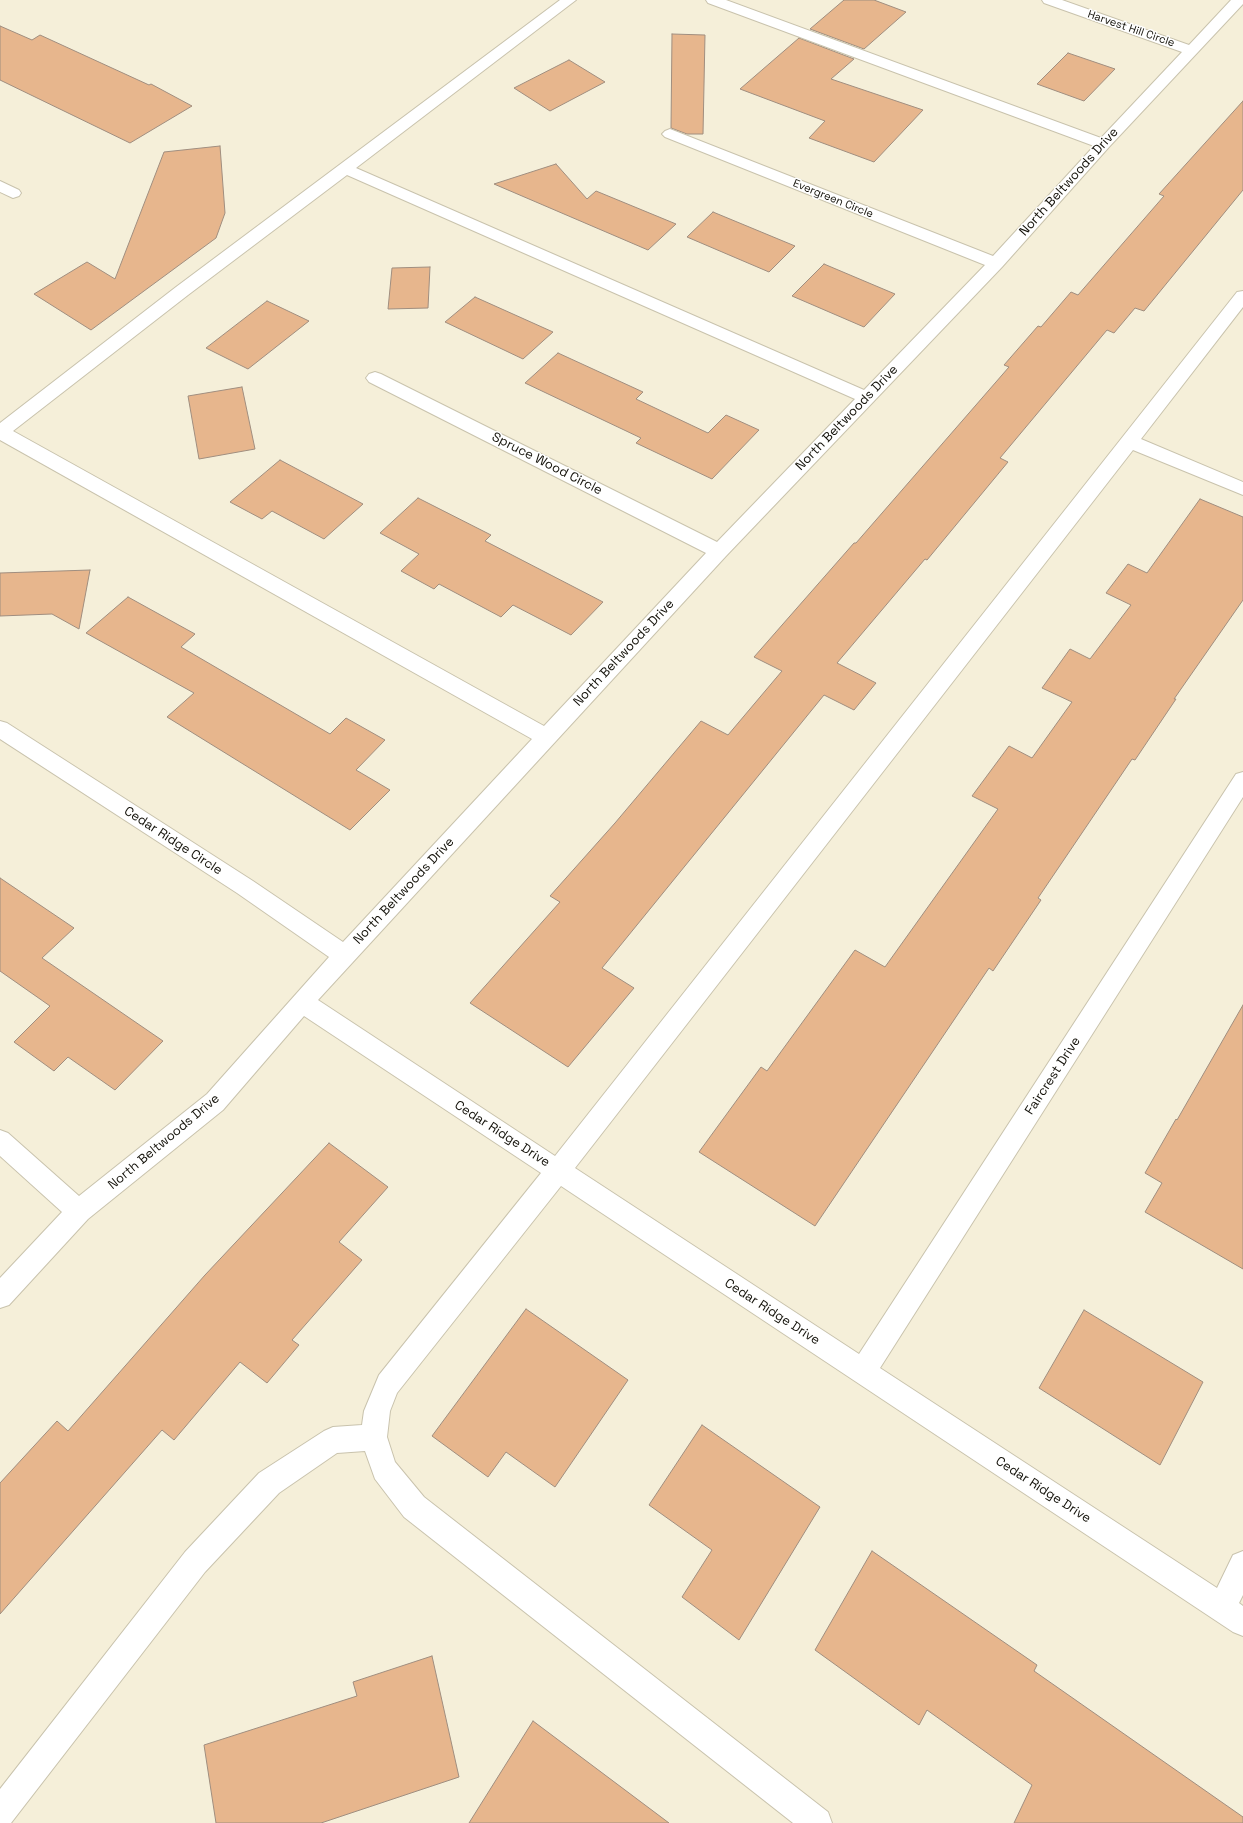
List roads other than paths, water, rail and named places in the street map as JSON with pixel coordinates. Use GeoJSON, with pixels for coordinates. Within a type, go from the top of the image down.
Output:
{"type":"FeatureCollection","features":[{"type":"Feature","properties":{"kind":"street"},"geometry":{"type":"LineString","coordinates":[[546,737],[0,432],[344,168],[569,0]]}},
{"type":"Feature","properties":{"kind":"street"},"geometry":{"type":"LineString","coordinates":[[713,0],[1104,144]]}},
{"type":"Feature","properties":{"kind":"street","name":"Harvest Hill Circle"},"geometry":{"type":"LineString","coordinates":[[1049,0],[1191,50]]}},
{"type":"Feature","properties":{"kind":"street","name":"North Beltwoods Drive"},"geometry":{"type":"LineString","coordinates":[[0,1296],[79,1211],[215,1102],[302,1002],[546,737],[719,551],[996,263],[1104,144],[1239,0]]}},
{"type":"Feature","properties":{"kind":"street","name":"Evergreen Circle"},"geometry":{"type":"LineString","coordinates":[[670,134],[996,263]]}},
{"type":"Feature","properties":{"kind":"street"},"geometry":{"type":"LineString","coordinates":[[344,168],[867,398]]}},
{"type":"Feature","properties":{"kind":"street"},"geometry":{"type":"LineString","coordinates":[[817,1823],[414,1507],[384,1470],[374,1437],[377,1411],[388,1384],[558,1171],[1243,296]]}},
{"type":"Feature","properties":{"kind":"street","name":"Spruce Wood Circle"},"geometry":{"type":"LineString","coordinates":[[374,378],[719,551]]}},
{"type":"Feature","properties":{"kind":"street"},"geometry":{"type":"LineString","coordinates":[[1129,441],[1243,489]]}},
{"type":"Feature","properties":{"kind":"street","name":"Cedar Ridge Circle"},"geometry":{"type":"LineString","coordinates":[[0,729],[245,887],[345,956]]}},
{"type":"Feature","properties":{"kind":"street","name":"Faircrest Drive"},"geometry":{"type":"LineString","coordinates":[[863,1372],[1243,780]]}},
{"type":"Feature","properties":{"kind":"street","name":"Cedar Ridge Drive"},"geometry":{"type":"LineString","coordinates":[[302,1002],[1233,1615]]}},
{"type":"Feature","properties":{"kind":"street"},"geometry":{"type":"LineString","coordinates":[[0,1141],[79,1211]]}},
{"type":"Feature","properties":{"kind":"street"},"geometry":{"type":"LineString","coordinates":[[0,1813],[195,1562],[270,1483],[333,1440],[374,1437]]}},
{"type":"Feature","properties":{"kind":"street"},"geometry":{"type":"LineString","coordinates":[[1233,1615],[1243,1565]]}}]}
